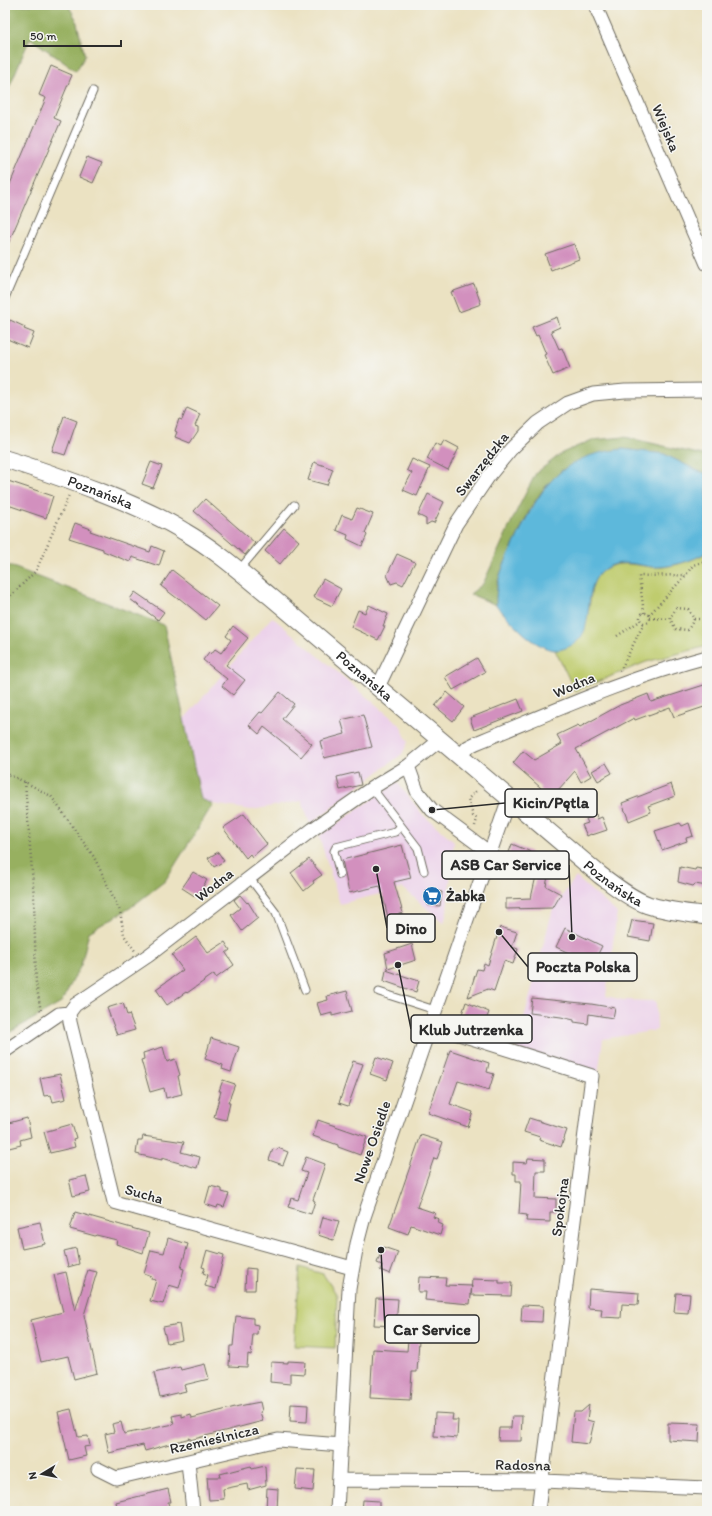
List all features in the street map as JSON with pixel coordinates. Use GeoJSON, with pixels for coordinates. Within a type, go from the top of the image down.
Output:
{"type":"FeatureCollection","features":[{"type":"Feature","properties":{"kind":"street","name":"Wiejska"},"geometry":{"type":"LineString","coordinates":[[595,5],[707,264]]}},
{"type":"Feature","properties":{"kind":"street","name":"Swarzędzka"},"geometry":{"type":"LineString","coordinates":[[378,687],[456,524],[488,477],[511,449],[538,423],[568,403],[593,394],[625,391],[707,390]]}},
{"type":"Feature","properties":{"kind":"street","name":"Poznańska"},"geometry":{"type":"LineString","coordinates":[[5,459],[74,482],[164,520],[193,536],[239,570],[600,875],[634,898],[647,904],[707,916]]}},
{"type":"Feature","properties":{"kind":"street","name":"Wodna"},"geometry":{"type":"LineString","coordinates":[[460,756],[468,747],[476,743],[611,687],[667,667],[707,657]]}},
{"type":"Feature","properties":{"kind":"street","name":"Wodna"},"geometry":{"type":"LineString","coordinates":[[5,1050],[60,1014],[70,1013],[75,1005],[141,960],[313,829],[372,788],[408,766],[440,740]]}},
{"type":"Feature","properties":{"kind":"street"},"geometry":{"type":"LineString","coordinates":[[408,766],[417,791],[432,810],[490,853]]}},
{"type":"Feature","properties":{"kind":"street","name":"Nowe Osiedle"},"geometry":{"type":"LineString","coordinates":[[337,1511],[348,1313],[352,1268],[357,1244],[364,1217],[509,798]]}},
{"type":"Feature","properties":{"kind":"street","name":"Sucha"},"geometry":{"type":"LineString","coordinates":[[70,1013],[70,1022],[114,1202],[352,1268]]}},
{"type":"Feature","properties":{"kind":"street","name":"Spokojna"},"geometry":{"type":"LineString","coordinates":[[430,1025],[592,1076],[538,1511]]}},
{"type":"Feature","properties":{"kind":"street","name":"Rzemieślnicza"},"geometry":{"type":"LineString","coordinates":[[98,1469],[116,1478],[278,1440],[340,1445]]}},
{"type":"Feature","properties":{"kind":"street"},"geometry":{"type":"LineString","coordinates":[[188,1462],[193,1511]]}},
{"type":"Feature","properties":{"kind":"street","name":"Radosna"},"geometry":{"type":"LineString","coordinates":[[339,1480],[543,1480],[707,1488]]}},
{"type":"Feature","properties":{"kind":"lane"},"geometry":{"type":"LineString","coordinates":[[5,298],[93,91]]}},
{"type":"Feature","properties":{"kind":"lane"},"geometry":{"type":"LineString","coordinates":[[239,570],[294,505]]}},
{"type":"Feature","properties":{"kind":"lane"},"geometry":{"type":"LineString","coordinates":[[372,788],[418,848],[424,871]]}},
{"type":"Feature","properties":{"kind":"lane"},"geometry":{"type":"LineString","coordinates":[[340,875],[334,851],[336,847],[394,832],[401,826]]}},
{"type":"Feature","properties":{"kind":"lane"},"geometry":{"type":"LineString","coordinates":[[249,877],[276,913],[305,990]]}},
{"type":"Feature","properties":{"kind":"lane"},"geometry":{"type":"LineString","coordinates":[[379,992],[435,1010]]}},
{"type":"Feature","properties":{"kind":"path"},"geometry":{"type":"LineString","coordinates":[[5,601],[36,571],[74,482]]}},
{"type":"Feature","properties":{"kind":"path"},"geometry":{"type":"LineString","coordinates":[[640,621],[644,623],[650,621],[649,617],[693,565],[707,561]]}},
{"type":"Feature","properties":{"kind":"path"},"geometry":{"type":"LineString","coordinates":[[670,619],[649,617],[644,613],[639,576],[686,575]]}},
{"type":"Feature","properties":{"kind":"path"},"geometry":{"type":"LineString","coordinates":[[670,619],[676,608],[688,609],[694,619]]}},
{"type":"Feature","properties":{"kind":"path"},"geometry":{"type":"LineString","coordinates":[[617,636],[640,621],[640,616],[644,613]]}},
{"type":"Feature","properties":{"kind":"path"},"geometry":{"type":"LineString","coordinates":[[670,619],[676,629],[688,630],[694,619]]}},
{"type":"Feature","properties":{"kind":"path"},"geometry":{"type":"LineString","coordinates":[[694,619],[707,619]]}},
{"type":"Feature","properties":{"kind":"path"},"geometry":{"type":"LineString","coordinates":[[618,676],[644,623]]}},
{"type":"Feature","properties":{"kind":"path"},"geometry":{"type":"LineString","coordinates":[[5,773],[51,796],[94,856],[120,912],[124,935],[141,960]]}},
{"type":"Feature","properties":{"kind":"path"},"geometry":{"type":"LineString","coordinates":[[470,839],[477,819],[472,816],[468,799],[486,779]]}},
{"type":"Feature","properties":{"kind":"path"},"geometry":{"type":"LineString","coordinates":[[25,782],[34,897],[36,983],[44,1024]]}},
{"type":"Feature","properties":{"kind":"shaded area"},"geometry":{"type":"Polygon","coordinates":[[[272,617],[400,725],[408,742],[402,754],[310,824],[302,801],[251,810],[213,804],[201,799],[184,719],[272,617]]]}},
{"type":"Feature","properties":{"kind":"shaded area"},"geometry":{"type":"Polygon","coordinates":[[[397,782],[423,815],[454,841],[447,911],[444,923],[403,888],[340,904],[319,836],[397,782]]]}},
{"type":"Feature","properties":{"kind":"shaded area"},"geometry":{"type":"Polygon","coordinates":[[[576,877],[617,913],[606,996],[623,1000],[656,1001],[657,1030],[603,1039],[598,1075],[516,1049],[553,908],[576,877]]]}},
{"type":"Feature","properties":{"kind":"green space"},"geometry":{"type":"Polygon","coordinates":[[[5,5],[68,5],[76,19],[85,56],[76,71],[30,38],[5,97],[5,5]]]}},
{"type":"Feature","properties":{"kind":"green space"},"geometry":{"type":"Polygon","coordinates":[[[625,437],[707,456],[707,474],[664,454],[623,449],[562,470],[544,488],[530,509],[501,572],[497,584],[496,605],[470,594],[483,584],[516,512],[536,473],[562,453],[592,440],[625,437]]]}},
{"type":"Feature","properties":{"kind":"green space"},"geometry":{"type":"Polygon","coordinates":[[[707,552],[707,646],[646,662],[575,691],[555,650],[565,648],[587,616],[594,580],[597,576],[608,567],[615,565],[631,564],[663,567],[686,562],[707,552]]]}},
{"type":"Feature","properties":{"kind":"green space"},"geometry":{"type":"Polygon","coordinates":[[[5,564],[164,625],[201,799],[213,804],[165,881],[130,908],[89,932],[81,965],[61,1003],[5,1035],[5,564]]]}},
{"type":"Feature","properties":{"kind":"green space"},"geometry":{"type":"Polygon","coordinates":[[[300,1267],[323,1274],[337,1295],[335,1348],[294,1346],[300,1267]]]}},
{"type":"Feature","properties":{"kind":"water"},"geometry":{"type":"Polygon","coordinates":[[[623,449],[664,454],[707,474],[707,552],[688,561],[673,565],[652,567],[620,563],[610,566],[602,571],[593,584],[585,628],[581,637],[573,645],[563,649],[548,649],[523,633],[496,605],[497,588],[501,572],[533,506],[543,490],[554,478],[567,467],[583,458],[623,449]]]}},
{"type":"Feature","properties":{"kind":"building"},"geometry":{"type":"Polygon","coordinates":[[[51,66],[72,75],[54,118],[61,121],[5,251],[5,196],[46,98],[39,95],[51,66]]]}},
{"type":"Feature","properties":{"kind":"building"},"geometry":{"type":"Polygon","coordinates":[[[87,157],[102,163],[93,183],[79,177],[87,157]]]}},
{"type":"Feature","properties":{"kind":"building"},"geometry":{"type":"Polygon","coordinates":[[[574,244],[579,259],[551,270],[545,254],[574,244]]]}},
{"type":"Feature","properties":{"kind":"building"},"geometry":{"type":"Polygon","coordinates":[[[474,284],[481,304],[459,312],[451,292],[474,284]]]}},
{"type":"Feature","properties":{"kind":"building"},"geometry":{"type":"Polygon","coordinates":[[[557,317],[560,327],[551,331],[559,349],[562,348],[570,368],[553,375],[544,355],[546,354],[538,335],[536,336],[532,327],[557,317]]]}},
{"type":"Feature","properties":{"kind":"building"},"geometry":{"type":"Polygon","coordinates":[[[10,320],[25,327],[24,329],[34,333],[28,348],[5,338],[5,331],[10,320]]]}},
{"type":"Feature","properties":{"kind":"building"},"geometry":{"type":"Polygon","coordinates":[[[187,408],[200,414],[195,426],[198,427],[198,431],[190,443],[175,437],[177,432],[175,431],[179,419],[182,420],[187,408]]]}},
{"type":"Feature","properties":{"kind":"building"},"geometry":{"type":"Polygon","coordinates":[[[64,416],[77,421],[65,455],[52,451],[64,416]]]}},
{"type":"Feature","properties":{"kind":"building"},"geometry":{"type":"Polygon","coordinates":[[[444,440],[459,448],[448,470],[427,459],[435,443],[441,446],[444,440]]]}},
{"type":"Feature","properties":{"kind":"building"},"geometry":{"type":"Polygon","coordinates":[[[412,459],[430,467],[417,496],[403,490],[412,473],[407,470],[412,459]]]}},
{"type":"Feature","properties":{"kind":"building"},"geometry":{"type":"Polygon","coordinates":[[[151,462],[162,466],[153,488],[142,484],[151,462]]]}},
{"type":"Feature","properties":{"kind":"building"},"geometry":{"type":"Polygon","coordinates":[[[314,462],[333,469],[327,485],[308,480],[314,462]]]}},
{"type":"Feature","properties":{"kind":"building"},"geometry":{"type":"Polygon","coordinates":[[[5,480],[53,496],[46,518],[5,504],[5,480]]]}},
{"type":"Feature","properties":{"kind":"building"},"geometry":{"type":"Polygon","coordinates":[[[428,494],[444,502],[434,523],[431,522],[426,525],[426,519],[418,515],[428,494]]]}},
{"type":"Feature","properties":{"kind":"building"},"geometry":{"type":"Polygon","coordinates":[[[205,499],[255,543],[245,555],[194,511],[205,499]]]}},
{"type":"Feature","properties":{"kind":"building"},"geometry":{"type":"Polygon","coordinates":[[[357,508],[373,514],[365,533],[367,535],[362,546],[347,539],[348,535],[336,530],[342,515],[352,519],[357,508]]]}},
{"type":"Feature","properties":{"kind":"building"},"geometry":{"type":"Polygon","coordinates":[[[75,523],[91,529],[90,531],[150,552],[152,546],[164,551],[159,566],[132,557],[130,562],[103,551],[103,549],[69,538],[75,523]]]}},
{"type":"Feature","properties":{"kind":"building"},"geometry":{"type":"Polygon","coordinates":[[[284,528],[299,541],[280,564],[265,551],[284,528]]]}},
{"type":"Feature","properties":{"kind":"building"},"geometry":{"type":"Polygon","coordinates":[[[397,554],[415,562],[403,585],[397,582],[391,584],[387,575],[397,554]]]}},
{"type":"Feature","properties":{"kind":"building"},"geometry":{"type":"Polygon","coordinates":[[[172,570],[218,606],[206,620],[179,598],[178,599],[161,586],[172,570]]]}},
{"type":"Feature","properties":{"kind":"building"},"geometry":{"type":"Polygon","coordinates":[[[323,579],[341,589],[332,606],[313,597],[323,579]]]}},
{"type":"Feature","properties":{"kind":"building"},"geometry":{"type":"Polygon","coordinates":[[[135,592],[164,612],[158,620],[130,599],[135,592]]]}},
{"type":"Feature","properties":{"kind":"building"},"geometry":{"type":"Polygon","coordinates":[[[369,605],[388,614],[383,626],[385,626],[378,640],[351,627],[358,610],[365,613],[369,605]]]}},
{"type":"Feature","properties":{"kind":"building"},"geometry":{"type":"Polygon","coordinates":[[[233,626],[248,638],[226,665],[245,680],[233,695],[222,686],[227,679],[203,660],[209,652],[211,654],[215,649],[221,653],[231,640],[226,636],[233,626]]]}},
{"type":"Feature","properties":{"kind":"building"},"geometry":{"type":"Polygon","coordinates":[[[477,658],[485,672],[453,690],[445,677],[477,658]]]}},
{"type":"Feature","properties":{"kind":"building"},"geometry":{"type":"Polygon","coordinates":[[[707,684],[707,706],[674,717],[670,707],[635,720],[634,718],[576,749],[591,776],[581,782],[575,771],[558,790],[560,792],[553,801],[513,763],[523,751],[534,760],[562,744],[557,735],[578,725],[580,727],[620,705],[648,694],[651,702],[707,684]]]}},
{"type":"Feature","properties":{"kind":"building"},"geometry":{"type":"Polygon","coordinates":[[[280,692],[294,704],[282,719],[312,744],[301,757],[264,727],[259,734],[249,725],[260,712],[262,713],[280,692]]]}},
{"type":"Feature","properties":{"kind":"building"},"geometry":{"type":"Polygon","coordinates":[[[447,692],[464,707],[453,721],[435,706],[447,692]]]}},
{"type":"Feature","properties":{"kind":"building"},"geometry":{"type":"Polygon","coordinates":[[[518,699],[523,711],[474,730],[470,718],[518,699]]]}},
{"type":"Feature","properties":{"kind":"building"},"geometry":{"type":"Polygon","coordinates":[[[363,715],[372,747],[324,758],[320,741],[345,734],[341,720],[363,715]]]}},
{"type":"Feature","properties":{"kind":"building"},"geometry":{"type":"Polygon","coordinates":[[[606,763],[612,773],[598,781],[592,771],[606,763]]]}},
{"type":"Feature","properties":{"kind":"building"},"geometry":{"type":"Polygon","coordinates":[[[358,772],[361,785],[340,790],[337,777],[358,772]]]}},
{"type":"Feature","properties":{"kind":"building"},"geometry":{"type":"Polygon","coordinates":[[[671,784],[675,796],[648,806],[651,812],[629,821],[622,803],[671,784]]]}},
{"type":"Feature","properties":{"kind":"building"},"geometry":{"type":"Polygon","coordinates":[[[244,814],[267,844],[252,857],[250,854],[246,858],[223,828],[244,814]]]}},
{"type":"Feature","properties":{"kind":"building"},"geometry":{"type":"Polygon","coordinates":[[[596,814],[597,819],[602,817],[607,830],[587,836],[582,825],[588,823],[586,819],[596,814]]]}},
{"type":"Feature","properties":{"kind":"building"},"geometry":{"type":"Polygon","coordinates":[[[680,823],[682,826],[689,823],[693,836],[686,838],[687,841],[662,850],[655,831],[680,823]]]}},
{"type":"Feature","properties":{"kind":"building"},"geometry":{"type":"Polygon","coordinates":[[[512,844],[531,852],[527,862],[550,867],[546,886],[561,894],[553,908],[506,909],[506,899],[531,898],[536,876],[502,864],[504,858],[507,858],[512,844]]]}},
{"type":"Feature","properties":{"kind":"building"},"geometry":{"type":"Polygon","coordinates":[[[402,845],[411,878],[394,882],[403,913],[388,917],[380,886],[349,893],[342,860],[402,845]]]}},
{"type":"Feature","properties":{"kind":"building"},"geometry":{"type":"Polygon","coordinates":[[[218,852],[224,861],[214,867],[208,858],[218,852]]]}},
{"type":"Feature","properties":{"kind":"building"},"geometry":{"type":"Polygon","coordinates":[[[309,859],[322,875],[313,881],[314,883],[304,891],[291,873],[309,859]]]}},
{"type":"Feature","properties":{"kind":"building"},"geometry":{"type":"Polygon","coordinates":[[[680,867],[695,870],[696,868],[707,870],[707,886],[695,884],[693,886],[678,882],[680,867]]]}},
{"type":"Feature","properties":{"kind":"building"},"geometry":{"type":"Polygon","coordinates":[[[193,872],[207,880],[196,897],[182,888],[193,872]]]}},
{"type":"Feature","properties":{"kind":"building","name":"Żabka"},"geometry":{"type":"Polygon","coordinates":[[[430,890],[442,892],[440,906],[428,905],[430,890]]]}},
{"type":"Feature","properties":{"kind":"building"},"geometry":{"type":"Polygon","coordinates":[[[240,895],[247,903],[248,902],[258,918],[242,931],[231,915],[240,908],[234,900],[240,895]]]}},
{"type":"Feature","properties":{"kind":"building"},"geometry":{"type":"Polygon","coordinates":[[[632,920],[653,923],[650,941],[628,937],[632,920]]]}},
{"type":"Feature","properties":{"kind":"building"},"geometry":{"type":"Polygon","coordinates":[[[500,927],[517,932],[512,947],[518,949],[513,964],[504,961],[494,991],[488,989],[468,997],[477,969],[482,970],[484,963],[488,965],[500,927]]]}},
{"type":"Feature","properties":{"kind":"building"},"geometry":{"type":"Polygon","coordinates":[[[565,928],[602,946],[593,964],[556,947],[565,928]]]}},
{"type":"Feature","properties":{"kind":"building"},"geometry":{"type":"Polygon","coordinates":[[[196,937],[208,953],[225,942],[230,950],[226,953],[234,965],[216,978],[214,974],[167,1005],[156,989],[183,970],[172,955],[196,937]]]}},
{"type":"Feature","properties":{"kind":"building"},"geometry":{"type":"Polygon","coordinates":[[[412,944],[416,960],[388,969],[385,953],[412,944]]]}},
{"type":"Feature","properties":{"kind":"building"},"geometry":{"type":"Polygon","coordinates":[[[386,970],[419,981],[416,992],[384,981],[386,970]]]}},
{"type":"Feature","properties":{"kind":"building"},"geometry":{"type":"Polygon","coordinates":[[[347,991],[352,1011],[332,1016],[332,1013],[321,1016],[317,1003],[328,1000],[327,996],[347,991]]]}},
{"type":"Feature","properties":{"kind":"building"},"geometry":{"type":"Polygon","coordinates":[[[532,998],[615,1008],[613,1018],[589,1014],[588,1024],[574,1022],[574,1020],[561,1017],[530,1013],[532,998]]]}},
{"type":"Feature","properties":{"kind":"building"},"geometry":{"type":"Polygon","coordinates":[[[466,1002],[489,1012],[483,1029],[474,1026],[473,1028],[462,1024],[463,1021],[460,1020],[466,1002]]]}},
{"type":"Feature","properties":{"kind":"building"},"geometry":{"type":"Polygon","coordinates":[[[123,1003],[127,1015],[129,1014],[135,1030],[117,1035],[107,1008],[123,1003]]]}},
{"type":"Feature","properties":{"kind":"building"},"geometry":{"type":"Polygon","coordinates":[[[211,1038],[239,1047],[231,1072],[222,1069],[223,1065],[205,1059],[211,1038]]]}},
{"type":"Feature","properties":{"kind":"building"},"geometry":{"type":"Polygon","coordinates":[[[163,1047],[167,1062],[175,1059],[180,1075],[178,1076],[182,1094],[166,1098],[164,1088],[150,1092],[141,1060],[144,1059],[143,1053],[163,1047]]]}},
{"type":"Feature","properties":{"kind":"building"},"geometry":{"type":"Polygon","coordinates":[[[450,1050],[489,1063],[487,1072],[494,1074],[489,1090],[458,1081],[450,1104],[473,1112],[468,1127],[428,1113],[450,1050]]]}},
{"type":"Feature","properties":{"kind":"building"},"geometry":{"type":"Polygon","coordinates":[[[376,1057],[393,1063],[387,1080],[370,1074],[376,1057]]]}},
{"type":"Feature","properties":{"kind":"building"},"geometry":{"type":"Polygon","coordinates":[[[353,1061],[363,1064],[348,1106],[339,1103],[353,1061]]]}},
{"type":"Feature","properties":{"kind":"building"},"geometry":{"type":"Polygon","coordinates":[[[60,1074],[66,1099],[53,1102],[51,1095],[44,1096],[40,1078],[60,1074]]]}},
{"type":"Feature","properties":{"kind":"building"},"geometry":{"type":"Polygon","coordinates":[[[223,1080],[235,1084],[228,1103],[230,1103],[226,1120],[214,1117],[221,1091],[219,1091],[223,1080]]]}},
{"type":"Feature","properties":{"kind":"building"},"geometry":{"type":"Polygon","coordinates":[[[27,1118],[31,1137],[20,1140],[21,1145],[5,1149],[5,1124],[27,1118]]]}},
{"type":"Feature","properties":{"kind":"building"},"geometry":{"type":"Polygon","coordinates":[[[529,1118],[567,1130],[561,1147],[539,1140],[540,1137],[524,1132],[529,1118]]]}},
{"type":"Feature","properties":{"kind":"building"},"geometry":{"type":"Polygon","coordinates":[[[318,1120],[367,1137],[360,1155],[313,1136],[318,1120]]]}},
{"type":"Feature","properties":{"kind":"building"},"geometry":{"type":"Polygon","coordinates":[[[72,1124],[76,1138],[73,1139],[75,1147],[50,1153],[44,1132],[72,1124]]]}},
{"type":"Feature","properties":{"kind":"building"},"geometry":{"type":"Polygon","coordinates":[[[421,1135],[443,1142],[437,1159],[434,1158],[417,1207],[435,1213],[433,1217],[439,1219],[438,1223],[443,1225],[440,1235],[411,1225],[408,1234],[389,1227],[421,1135]]]}},
{"type":"Feature","properties":{"kind":"building"},"geometry":{"type":"Polygon","coordinates":[[[143,1136],[184,1142],[181,1152],[200,1157],[197,1168],[162,1158],[162,1160],[136,1154],[138,1140],[142,1140],[143,1136]]]}},
{"type":"Feature","properties":{"kind":"building"},"geometry":{"type":"Polygon","coordinates":[[[278,1148],[288,1152],[283,1165],[269,1160],[273,1149],[277,1150],[278,1148]]]}},
{"type":"Feature","properties":{"kind":"building"},"geometry":{"type":"Polygon","coordinates":[[[306,1157],[325,1164],[313,1200],[315,1201],[311,1214],[288,1207],[291,1198],[298,1200],[307,1173],[301,1171],[306,1157]]]}},
{"type":"Feature","properties":{"kind":"building"},"geometry":{"type":"Polygon","coordinates":[[[528,1158],[545,1159],[545,1171],[536,1171],[535,1198],[556,1199],[556,1212],[550,1212],[550,1222],[526,1221],[527,1215],[519,1214],[521,1181],[516,1181],[516,1174],[513,1174],[513,1162],[527,1163],[528,1158]]]}},
{"type":"Feature","properties":{"kind":"building"},"geometry":{"type":"Polygon","coordinates":[[[86,1176],[90,1192],[73,1196],[69,1180],[86,1176]]]}},
{"type":"Feature","properties":{"kind":"building"},"geometry":{"type":"Polygon","coordinates":[[[210,1186],[222,1189],[222,1192],[229,1194],[224,1207],[218,1205],[217,1208],[205,1204],[210,1186]]]}},
{"type":"Feature","properties":{"kind":"building"},"geometry":{"type":"Polygon","coordinates":[[[75,1212],[149,1233],[143,1253],[116,1244],[117,1240],[70,1229],[75,1212]]]}},
{"type":"Feature","properties":{"kind":"building"},"geometry":{"type":"Polygon","coordinates":[[[323,1217],[339,1221],[333,1240],[318,1235],[323,1217]]]}},
{"type":"Feature","properties":{"kind":"building"},"geometry":{"type":"Polygon","coordinates":[[[40,1222],[45,1244],[22,1249],[17,1227],[40,1222]]]}},
{"type":"Feature","properties":{"kind":"building"},"geometry":{"type":"Polygon","coordinates":[[[168,1238],[188,1244],[181,1268],[184,1269],[179,1288],[169,1285],[163,1304],[150,1301],[156,1280],[151,1279],[152,1277],[144,1274],[151,1250],[164,1253],[168,1238]]]}},
{"type":"Feature","properties":{"kind":"building"},"geometry":{"type":"Polygon","coordinates":[[[383,1247],[398,1252],[390,1274],[380,1270],[382,1265],[377,1263],[383,1247]]]}},
{"type":"Feature","properties":{"kind":"building"},"geometry":{"type":"Polygon","coordinates":[[[76,1248],[79,1264],[68,1267],[64,1251],[76,1248]]]}},
{"type":"Feature","properties":{"kind":"building"},"geometry":{"type":"Polygon","coordinates":[[[207,1250],[224,1255],[216,1289],[205,1286],[208,1275],[203,1273],[205,1268],[202,1267],[207,1250]]]}},
{"type":"Feature","properties":{"kind":"building"},"geometry":{"type":"Polygon","coordinates":[[[246,1268],[256,1269],[255,1290],[245,1290],[246,1268]]]}},
{"type":"Feature","properties":{"kind":"building"},"geometry":{"type":"Polygon","coordinates":[[[88,1270],[97,1272],[84,1315],[97,1373],[74,1379],[68,1356],[41,1362],[31,1320],[63,1312],[54,1275],[66,1272],[75,1311],[88,1270]]]}},
{"type":"Feature","properties":{"kind":"building"},"geometry":{"type":"Polygon","coordinates":[[[419,1277],[446,1278],[445,1285],[472,1286],[470,1304],[425,1300],[426,1292],[418,1292],[419,1277]]]}},
{"type":"Feature","properties":{"kind":"building"},"geometry":{"type":"Polygon","coordinates":[[[472,1279],[499,1280],[499,1283],[512,1283],[511,1296],[471,1295],[472,1279]]]}},
{"type":"Feature","properties":{"kind":"building"},"geometry":{"type":"Polygon","coordinates":[[[589,1289],[639,1293],[638,1305],[622,1304],[621,1318],[601,1317],[602,1309],[588,1308],[589,1289]]]}},
{"type":"Feature","properties":{"kind":"building"},"geometry":{"type":"Polygon","coordinates":[[[676,1293],[690,1294],[688,1313],[674,1312],[676,1293]]]}},
{"type":"Feature","properties":{"kind":"building"},"geometry":{"type":"Polygon","coordinates":[[[376,1298],[398,1299],[396,1326],[374,1325],[376,1298]]]}},
{"type":"Feature","properties":{"kind":"building"},"geometry":{"type":"Polygon","coordinates":[[[522,1305],[543,1306],[542,1322],[521,1321],[522,1305]]]}},
{"type":"Feature","properties":{"kind":"building"},"geometry":{"type":"Polygon","coordinates":[[[236,1316],[253,1318],[253,1324],[258,1325],[257,1334],[253,1334],[251,1355],[248,1354],[247,1367],[229,1366],[230,1346],[233,1346],[236,1316]]]}},
{"type":"Feature","properties":{"kind":"building"},"geometry":{"type":"Polygon","coordinates":[[[179,1324],[182,1340],[167,1343],[163,1327],[179,1324]]]}},
{"type":"Feature","properties":{"kind":"building"},"geometry":{"type":"Polygon","coordinates":[[[408,1340],[419,1340],[417,1372],[412,1372],[410,1400],[370,1398],[373,1349],[407,1351],[408,1340]]]}},
{"type":"Feature","properties":{"kind":"building"},"geometry":{"type":"Polygon","coordinates":[[[288,1361],[305,1362],[304,1374],[290,1373],[290,1384],[270,1382],[271,1362],[288,1363],[288,1361]]]}},
{"type":"Feature","properties":{"kind":"building"},"geometry":{"type":"Polygon","coordinates":[[[205,1364],[209,1379],[184,1385],[186,1391],[160,1397],[154,1373],[180,1367],[181,1370],[205,1364]]]}},
{"type":"Feature","properties":{"kind":"building"},"geometry":{"type":"Polygon","coordinates":[[[260,1402],[262,1411],[260,1412],[263,1421],[190,1440],[190,1438],[145,1451],[143,1445],[109,1453],[105,1434],[114,1432],[112,1424],[121,1422],[124,1434],[174,1424],[172,1416],[182,1414],[182,1417],[191,1414],[192,1418],[260,1402]]]}},
{"type":"Feature","properties":{"kind":"building"},"geometry":{"type":"Polygon","coordinates":[[[291,1404],[308,1405],[307,1422],[290,1421],[291,1404]]]}},
{"type":"Feature","properties":{"kind":"building"},"geometry":{"type":"Polygon","coordinates":[[[589,1405],[587,1420],[594,1422],[589,1444],[571,1442],[574,1412],[581,1412],[589,1405]]]}},
{"type":"Feature","properties":{"kind":"building"},"geometry":{"type":"Polygon","coordinates":[[[71,1409],[78,1437],[88,1436],[90,1446],[84,1447],[86,1456],[69,1460],[58,1412],[71,1409]]]}},
{"type":"Feature","properties":{"kind":"building"},"geometry":{"type":"Polygon","coordinates":[[[435,1413],[453,1414],[452,1420],[458,1420],[457,1438],[434,1436],[435,1413]]]}},
{"type":"Feature","properties":{"kind":"building"},"geometry":{"type":"Polygon","coordinates":[[[512,1416],[522,1416],[521,1441],[498,1441],[499,1428],[511,1428],[512,1416]]]}},
{"type":"Feature","properties":{"kind":"building"},"geometry":{"type":"Polygon","coordinates":[[[668,1423],[700,1424],[699,1442],[668,1440],[668,1423]]]}},
{"type":"Feature","properties":{"kind":"building"},"geometry":{"type":"Polygon","coordinates":[[[251,1466],[252,1469],[265,1466],[266,1485],[248,1490],[247,1484],[223,1489],[224,1499],[209,1500],[207,1477],[221,1477],[220,1474],[251,1466]]]}},
{"type":"Feature","properties":{"kind":"building"},"geometry":{"type":"Polygon","coordinates":[[[297,1469],[315,1470],[313,1491],[295,1489],[297,1469]]]}},
{"type":"Feature","properties":{"kind":"building"},"geometry":{"type":"Polygon","coordinates":[[[267,1488],[278,1489],[277,1511],[266,1511],[267,1488]]]}},
{"type":"Feature","properties":{"kind":"building"},"geometry":{"type":"Polygon","coordinates":[[[168,1489],[171,1502],[168,1502],[170,1511],[118,1511],[116,1502],[168,1489]]]}},
{"type":"Feature","properties":{"kind":"building"},"geometry":{"type":"Polygon","coordinates":[[[363,1500],[379,1501],[379,1511],[362,1511],[363,1500]]]}},
{"type":"Feature","properties":{"kind":"place","name":"Kicin/Pętla"},"geometry":{"type":"Point","coordinates":[432,810]}},
{"type":"Feature","properties":{"kind":"place","name":"Dino"},"geometry":{"type":"Point","coordinates":[376,869]}},
{"type":"Feature","properties":{"kind":"place","name":"Żabka"},"geometry":{"type":"Point","coordinates":[432,896]}},
{"type":"Feature","properties":{"kind":"place","name":"Poczta Polska"},"geometry":{"type":"Point","coordinates":[499,932]}},
{"type":"Feature","properties":{"kind":"place","name":"ASB Car Service"},"geometry":{"type":"Point","coordinates":[572,937]}},
{"type":"Feature","properties":{"kind":"place","name":"Klub Jutrzenka"},"geometry":{"type":"Point","coordinates":[398,965]}},
{"type":"Feature","properties":{"kind":"place","name":"Car Service"},"geometry":{"type":"Point","coordinates":[381,1250]}}]}
